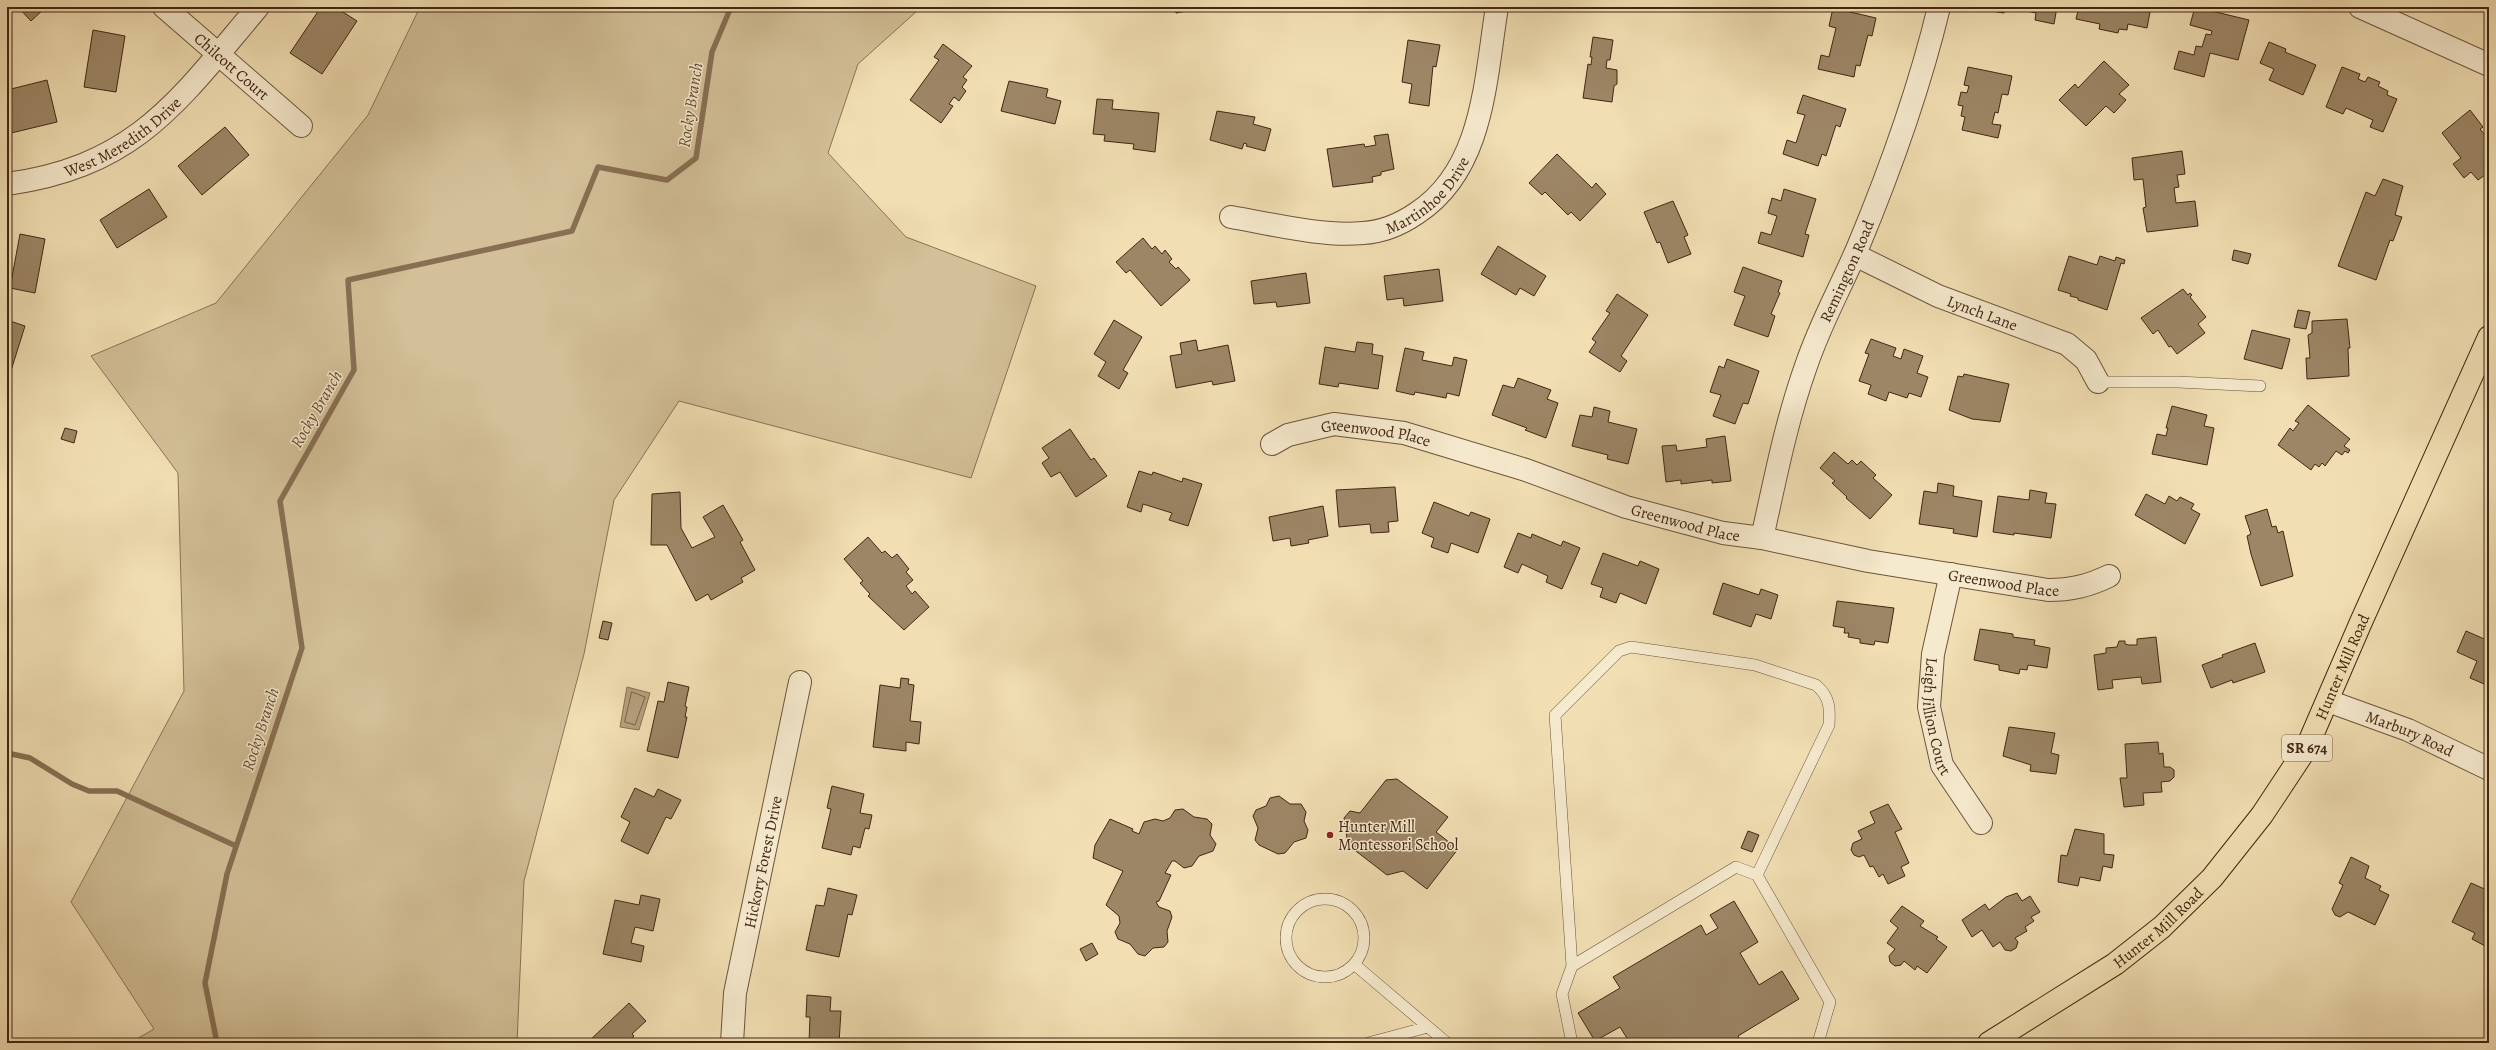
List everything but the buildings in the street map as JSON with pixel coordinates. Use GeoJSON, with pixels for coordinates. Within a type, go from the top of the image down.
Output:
{"type":"FeatureCollection","features":[{"type":"Feature","properties":{"kind":"main road","name":"Hunter Mill Road"},"geometry":{"type":"LineString","coordinates":[[1989,1043],[2115,964],[2162,927],[2200,890],[2234,853],[2262,815],[2307,747],[2364,615],[2489,337]]}},
{"type":"Feature","properties":{"kind":"street","name":"Chilcott Court"},"geometry":{"type":"LineString","coordinates":[[164,7],[300,126]]}},
{"type":"Feature","properties":{"kind":"street","name":"West Meredith Drive"},"geometry":{"type":"LineString","coordinates":[[7,184],[40,180],[74,170],[123,146],[162,116],[258,7]]}},
{"type":"Feature","properties":{"kind":"street","name":"Martinhoe Drive"},"geometry":{"type":"LineString","coordinates":[[1231,217],[1295,228],[1364,233],[1387,228],[1409,218],[1430,205],[1447,188],[1470,148],[1477,124],[1497,7]]}},
{"type":"Feature","properties":{"kind":"street","name":"Remington Road"},"geometry":{"type":"LineString","coordinates":[[1762,538],[1790,416],[1806,365],[1824,317],[1855,255],[1902,137],[1916,96],[1939,7]]}},
{"type":"Feature","properties":{"kind":"street"},"geometry":{"type":"LineString","coordinates":[[2360,7],[2489,65]]}},
{"type":"Feature","properties":{"kind":"street","name":"Lynch Lane"},"geometry":{"type":"LineString","coordinates":[[1855,255],[1938,296],[2067,344],[2086,360],[2098,382]]}},
{"type":"Feature","properties":{"kind":"street","name":"Greenwood Place"},"geometry":{"type":"LineString","coordinates":[[1272,444],[1288,435],[1334,424],[1404,433],[1526,470],[1626,507],[1723,533],[1762,538],[1868,561],[2048,590],[2070,590],[2090,585],[2109,576]]}},
{"type":"Feature","properties":{"kind":"street","name":"Leigh Jillion Court"},"geometry":{"type":"LineString","coordinates":[[1951,574],[1933,654],[1929,707],[1942,765],[1981,823]]}},
{"type":"Feature","properties":{"kind":"street","name":"Hickory Forest Drive"},"geometry":{"type":"LineString","coordinates":[[732,1043],[735,993],[800,682]]}},
{"type":"Feature","properties":{"kind":"street","name":"Marbury Road"},"geometry":{"type":"LineString","coordinates":[[2328,701],[2408,730],[2489,769]]}},
{"type":"Feature","properties":{"kind":"lane"},"geometry":{"type":"LineString","coordinates":[[2098,382],[2178,382],[2260,386]]}},
{"type":"Feature","properties":{"kind":"lane"},"geometry":{"type":"LineString","coordinates":[[1572,1043],[1562,994],[1572,966],[1555,715],[1619,651],[1630,647],[1755,665],[1816,685],[1824,692],[1830,705],[1829,725],[1757,875]]}},
{"type":"Feature","properties":{"kind":"lane"},"geometry":{"type":"LineString","coordinates":[[1572,966],[1736,867],[1757,875],[1830,1002],[1818,1043]]}},
{"type":"Feature","properties":{"kind":"lane"},"geometry":{"type":"LineString","coordinates":[[1325,899],[1338,901],[1349,907],[1360,922],[1364,941],[1361,954],[1354,964],[1344,972],[1332,977],[1319,977],[1307,973],[1296,965],[1289,954],[1286,942],[1287,928],[1292,917],[1301,907],[1312,901],[1325,899]]}},
{"type":"Feature","properties":{"kind":"lane"},"geometry":{"type":"LineString","coordinates":[[1354,964],[1447,1043]]}},
{"type":"Feature","properties":{"kind":"lane"},"geometry":{"type":"LineString","coordinates":[[1368,1043],[1428,1027]]}},
{"type":"Feature","properties":{"kind":"shaded area"},"geometry":{"type":"Polygon","coordinates":[[[420,7],[918,7],[917,11],[858,64],[828,153],[906,237],[1036,286],[971,478],[679,401],[614,500],[584,654],[524,881],[517,1043],[130,1043],[154,1029],[71,902],[184,691],[178,473],[91,356],[216,303],[368,115],[420,7]]]}},
{"type":"Feature","properties":{"kind":"water"},"geometry":{"type":"Polygon","coordinates":[[[627,687],[650,693],[639,730],[620,727],[627,687]]]}},
{"type":"Feature","properties":{"kind":"waterway","name":"Rocky Branch"},"geometry":{"type":"LineString","coordinates":[[217,1043],[205,983],[227,874],[302,648],[280,501],[354,370],[348,280],[572,231],[598,167],[667,180],[696,158],[712,52],[731,7]]}},
{"type":"Feature","properties":{"kind":"waterway"},"geometry":{"type":"LineString","coordinates":[[7,753],[30,758],[72,784],[89,791],[117,791],[236,846]]}},
{"type":"Feature","properties":{"kind":"place","name":"Hunter Mill Montessori School"},"geometry":{"type":"Point","coordinates":[1330,835]}}]}
